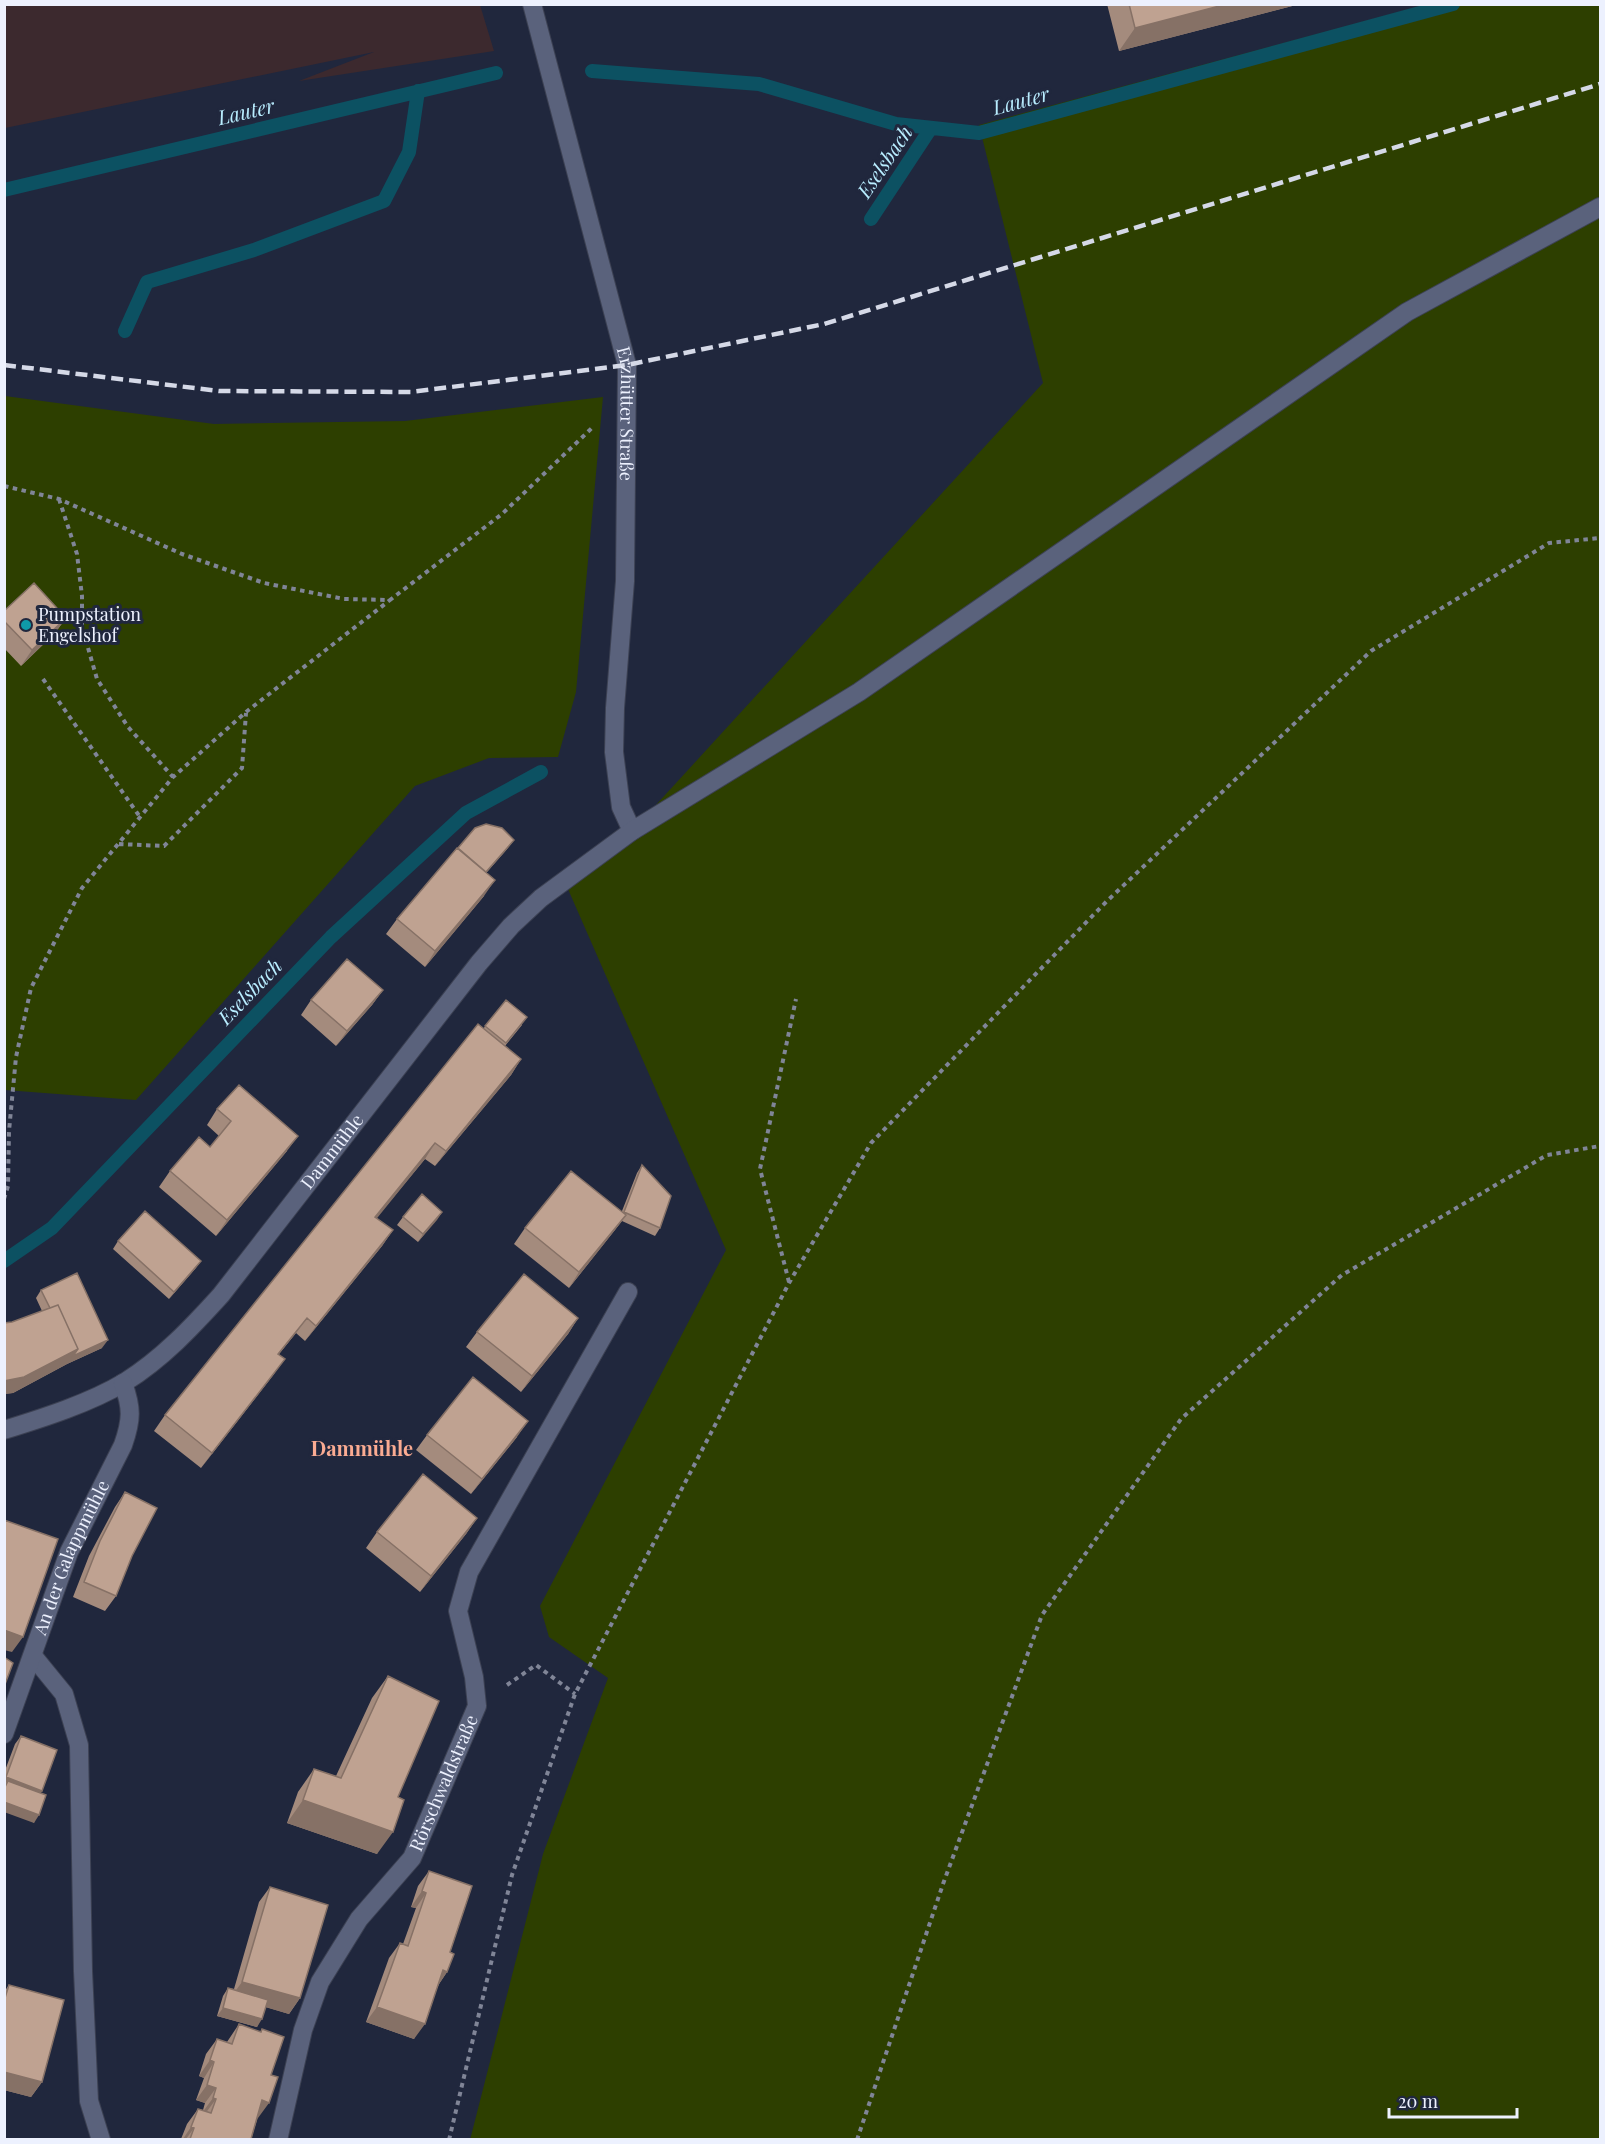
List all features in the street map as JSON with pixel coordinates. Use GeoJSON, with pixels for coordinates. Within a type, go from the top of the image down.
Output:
{"type":"FeatureCollection","features":[{"type":"Feature","properties":{"kind":"street","name":"Erzhütter Straße"},"geometry":{"type":"LineString","coordinates":[[532,4],[627,364],[625,581],[615,708],[614,752],[621,807],[632,831]]}},
{"type":"Feature","properties":{"kind":"street","name":"Dammühle"},"geometry":{"type":"LineString","coordinates":[[4,1430],[75,1406],[123,1383],[151,1364],[173,1345],[221,1295],[478,963],[511,926],[564,880],[632,831],[859,692],[1407,312],[1600,207]]}},
{"type":"Feature","properties":{"kind":"street","name":"Rörschwaldstraße"},"geometry":{"type":"LineString","coordinates":[[278,2139],[303,2030],[320,1982],[359,1919],[412,1858],[477,1706],[474,1677],[458,1611],[469,1572],[628,1292]]}},
{"type":"Feature","properties":{"kind":"street","name":"An der Galappmühle"},"geometry":{"type":"LineString","coordinates":[[4,1734],[69,1552],[128,1433],[131,1408],[123,1383]]}},
{"type":"Feature","properties":{"kind":"street"},"geometry":{"type":"LineString","coordinates":[[33,1656],[64,1694],[80,1745],[83,1971],[89,2101],[101,2139]]}},
{"type":"Feature","properties":{"kind":"path"},"geometry":{"type":"LineString","coordinates":[[4,1199],[8,1186],[9,1131],[16,1056],[31,988],[82,888],[173,777],[246,712],[502,514],[627,394]]}},
{"type":"Feature","properties":{"kind":"path"},"geometry":{"type":"LineString","coordinates":[[4,486],[59,500],[182,555],[264,583],[344,599],[390,600]]}},
{"type":"Feature","properties":{"kind":"path"},"geometry":{"type":"LineString","coordinates":[[59,500],[77,554],[82,596],[82,627],[97,679],[128,727],[173,777]]}},
{"type":"Feature","properties":{"kind":"path"},"geometry":{"type":"LineString","coordinates":[[449,2139],[512,1875],[575,1694],[789,1283],[871,1143],[1106,902],[1371,651],[1548,543],[1600,538]]}},
{"type":"Feature","properties":{"kind":"path"},"geometry":{"type":"LineString","coordinates":[[43,679],[140,817]]}},
{"type":"Feature","properties":{"kind":"path"},"geometry":{"type":"LineString","coordinates":[[118,844],[164,846],[242,768],[246,712]]}},
{"type":"Feature","properties":{"kind":"path"},"geometry":{"type":"LineString","coordinates":[[789,1283],[760,1169],[796,999]]}},
{"type":"Feature","properties":{"kind":"path"},"geometry":{"type":"LineString","coordinates":[[857,2139],[943,1884],[1042,1615],[1181,1419],[1342,1275],[1547,1155],[1600,1146]]}},
{"type":"Feature","properties":{"kind":"path"},"geometry":{"type":"LineString","coordinates":[[477,1706],[536,1665],[575,1694]]}},
{"type":"Feature","properties":{"kind":"shaded area"},"geometry":{"type":"Polygon","coordinates":[[[5,4],[480,5],[494,51],[299,81],[374,52],[5,128],[5,4]]]}},
{"type":"Feature","properties":{"kind":"green space"},"geometry":{"type":"Polygon","coordinates":[[[1425,5],[1600,5],[1600,2139],[470,2140],[543,1854],[608,1678],[549,1637],[540,1606],[726,1250],[564,880],[632,831],[1043,383],[979,125],[1425,5]]]}},
{"type":"Feature","properties":{"kind":"green space"},"geometry":{"type":"Polygon","coordinates":[[[5,396],[214,424],[405,421],[603,397],[576,692],[558,757],[489,758],[415,786],[136,1100],[5,1090],[5,396]]]}},
{"type":"Feature","properties":{"kind":"building"},"geometry":{"type":"Polygon","coordinates":[[[1129,4],[1227,4],[1135,28],[1129,4]]]}},
{"type":"Feature","properties":{"kind":"building"},"geometry":{"type":"Polygon","coordinates":[[[34,583],[66,618],[32,650],[4,621],[4,611],[34,583]]]}},
{"type":"Feature","properties":{"kind":"building"},"geometry":{"type":"Polygon","coordinates":[[[486,824],[502,828],[514,840],[486,872],[458,848],[475,828],[486,824]]]}},
{"type":"Feature","properties":{"kind":"building"},"geometry":{"type":"Polygon","coordinates":[[[457,848],[495,880],[435,951],[397,919],[457,848]]]}},
{"type":"Feature","properties":{"kind":"building"},"geometry":{"type":"Polygon","coordinates":[[[347,959],[383,990],[347,1031],[311,1000],[347,959]]]}},
{"type":"Feature","properties":{"kind":"building"},"geometry":{"type":"Polygon","coordinates":[[[506,1000],[527,1017],[506,1043],[485,1026],[506,1000]]]}},
{"type":"Feature","properties":{"kind":"building"},"geometry":{"type":"Polygon","coordinates":[[[478,1024],[521,1059],[446,1151],[435,1143],[375,1217],[393,1230],[316,1326],[307,1318],[278,1354],[285,1359],[212,1453],[165,1415],[478,1024]]]}},
{"type":"Feature","properties":{"kind":"building"},"geometry":{"type":"Polygon","coordinates":[[[239,1085],[298,1136],[227,1220],[170,1171],[199,1137],[210,1147],[231,1121],[217,1109],[239,1085]]]}},
{"type":"Feature","properties":{"kind":"building"},"geometry":{"type":"Polygon","coordinates":[[[642,1165],[671,1196],[660,1228],[624,1212],[642,1165]]]}},
{"type":"Feature","properties":{"kind":"building"},"geometry":{"type":"Polygon","coordinates":[[[571,1171],[626,1215],[579,1272],[525,1228],[571,1171]]]}},
{"type":"Feature","properties":{"kind":"building"},"geometry":{"type":"Polygon","coordinates":[[[422,1194],[442,1212],[423,1234],[403,1217],[422,1194]]]}},
{"type":"Feature","properties":{"kind":"building"},"geometry":{"type":"Polygon","coordinates":[[[145,1211],[201,1261],[174,1292],[118,1241],[145,1211]]]}},
{"type":"Feature","properties":{"kind":"building"},"geometry":{"type":"Polygon","coordinates":[[[77,1273],[108,1340],[73,1356],[78,1349],[58,1305],[50,1308],[41,1290],[77,1273]]]}},
{"type":"Feature","properties":{"kind":"building"},"geometry":{"type":"Polygon","coordinates":[[[524,1274],[578,1318],[532,1376],[477,1332],[524,1274]]]}},
{"type":"Feature","properties":{"kind":"building"},"geometry":{"type":"Polygon","coordinates":[[[58,1305],[78,1349],[24,1377],[4,1381],[4,1323],[58,1305]]]}},
{"type":"Feature","properties":{"kind":"building"},"geometry":{"type":"Polygon","coordinates":[[[473,1377],[528,1421],[482,1479],[427,1435],[473,1377]]]}},
{"type":"Feature","properties":{"kind":"building"},"geometry":{"type":"Polygon","coordinates":[[[423,1474],[477,1518],[431,1576],[377,1532],[423,1474]]]}},
{"type":"Feature","properties":{"kind":"building"},"geometry":{"type":"Polygon","coordinates":[[[125,1492],[157,1508],[132,1556],[116,1596],[84,1582],[100,1541],[125,1492]]]}},
{"type":"Feature","properties":{"kind":"building"},"geometry":{"type":"Polygon","coordinates":[[[4,1520],[58,1539],[23,1637],[4,1630],[4,1520]]]}},
{"type":"Feature","properties":{"kind":"building"},"geometry":{"type":"Polygon","coordinates":[[[4,1657],[13,1663],[4,1687],[4,1657]]]}},
{"type":"Feature","properties":{"kind":"building"},"geometry":{"type":"Polygon","coordinates":[[[388,1676],[439,1701],[398,1797],[404,1800],[393,1832],[303,1800],[314,1769],[341,1778],[388,1676]]]}},
{"type":"Feature","properties":{"kind":"building"},"geometry":{"type":"Polygon","coordinates":[[[21,1736],[57,1750],[42,1791],[6,1777],[21,1736]]]}},
{"type":"Feature","properties":{"kind":"building"},"geometry":{"type":"Polygon","coordinates":[[[8,1781],[46,1795],[39,1815],[4,1802],[4,1789],[8,1781]]]}},
{"type":"Feature","properties":{"kind":"building"},"geometry":{"type":"Polygon","coordinates":[[[429,1871],[472,1886],[450,1952],[454,1954],[447,1972],[443,1970],[425,2024],[377,2007],[400,1943],[408,1946],[426,1893],[422,1891],[429,1871]]]}},
{"type":"Feature","properties":{"kind":"building"},"geometry":{"type":"Polygon","coordinates":[[[270,1887],[328,1905],[300,1998],[242,1982],[270,1887]]]}},
{"type":"Feature","properties":{"kind":"building"},"geometry":{"type":"Polygon","coordinates":[[[9,1985],[64,2000],[42,2082],[4,2072],[4,2001],[9,1985]]]}},
{"type":"Feature","properties":{"kind":"building"},"geometry":{"type":"Polygon","coordinates":[[[228,1988],[268,2000],[262,2019],[223,2008],[228,1988]]]}},
{"type":"Feature","properties":{"kind":"building"},"geometry":{"type":"Polygon","coordinates":[[[239,2024],[284,2037],[271,2075],[278,2077],[269,2103],[262,2100],[251,2139],[190,2139],[194,2128],[191,2127],[198,2109],[211,2113],[216,2099],[213,2098],[216,2088],[207,2085],[214,2062],[210,2060],[217,2039],[232,2044],[239,2024]]]}},
{"type":"Feature","properties":{"kind":"waterway","name":"Lauter"},"geometry":{"type":"LineString","coordinates":[[592,71],[759,84],[896,124],[979,133],[1453,4]]}},
{"type":"Feature","properties":{"kind":"waterway","name":"Lauter"},"geometry":{"type":"LineString","coordinates":[[4,190],[496,73]]}},
{"type":"Feature","properties":{"kind":"waterway"},"geometry":{"type":"LineString","coordinates":[[125,331],[147,282],[254,250],[384,201],[409,152],[418,91]]}},
{"type":"Feature","properties":{"kind":"waterway","name":"Eselsbach"},"geometry":{"type":"LineString","coordinates":[[871,219],[931,128]]}},
{"type":"Feature","properties":{"kind":"waterway","name":"Eselsbach"},"geometry":{"type":"LineString","coordinates":[[4,1261],[52,1228],[331,937],[466,813],[541,772]]}},
{"type":"Feature","properties":{"kind":"railway"},"geometry":{"type":"LineString","coordinates":[[4,365],[219,391],[411,392],[627,365],[824,324],[1600,84]]}},
{"type":"Feature","properties":{"kind":"place","name":"Pumpstation Engelshof"},"geometry":{"type":"Point","coordinates":[26,625]}},
{"type":"Feature","properties":{"kind":"district","name":"Dammühle"},"geometry":{"type":"Point","coordinates":[362,1449]}}]}
